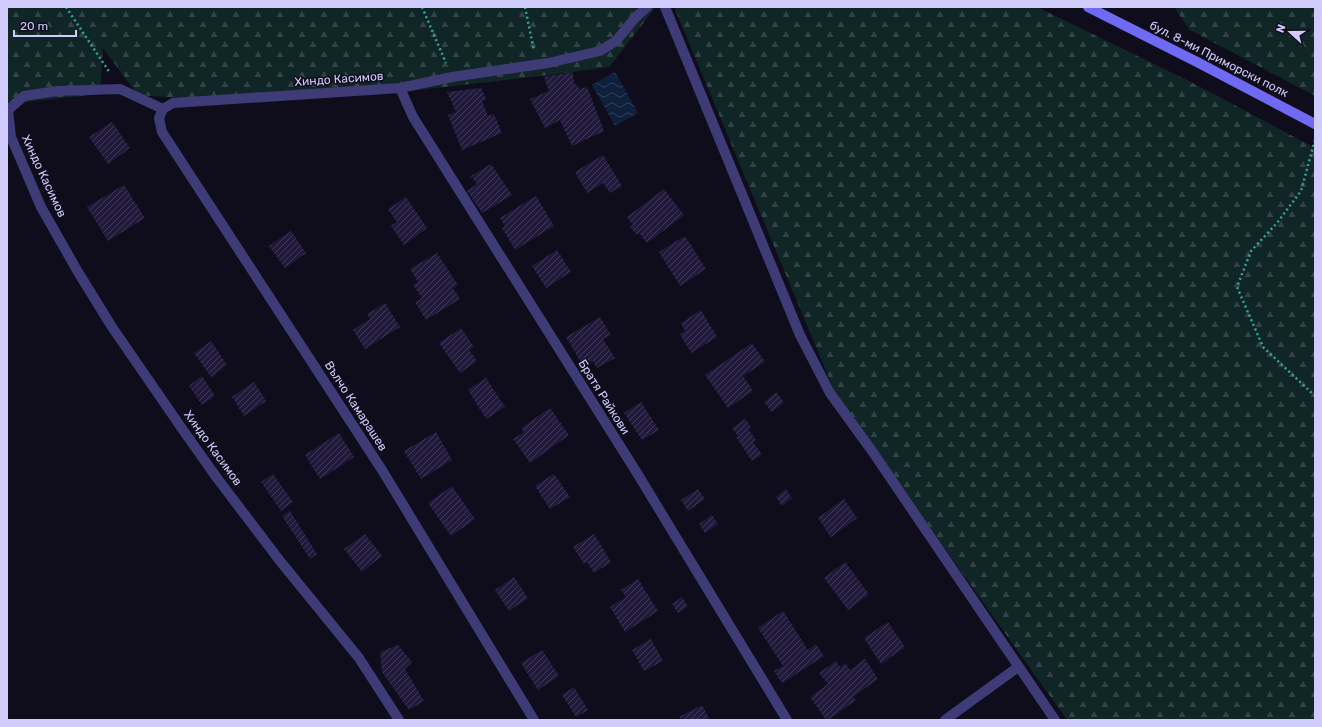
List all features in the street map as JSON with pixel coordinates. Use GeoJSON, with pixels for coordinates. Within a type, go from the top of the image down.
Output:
{"type":"FeatureCollection","features":[{"type":"Feature","properties":{"kind":"street","name":"Хиндо Касимов"},"geometry":{"type":"LineString","coordinates":[[399,720],[359,658],[280,561],[185,433],[112,327],[78,272],[41,207],[11,137],[8,122],[8,110],[24,96],[57,91],[120,89],[163,109],[173,103],[400,88],[452,77],[537,65],[600,51],[616,41],[647,7]]}},
{"type":"Feature","properties":{"kind":"street"},"geometry":{"type":"LineString","coordinates":[[665,7],[800,335],[830,392],[872,451],[1054,720]]}},
{"type":"Feature","properties":{"kind":"street","name":"бул. 8-ми Приморски полк"},"geometry":{"type":"LineString","coordinates":[[1088,7],[1199,62],[1315,124]]}},
{"type":"Feature","properties":{"kind":"street","name":"Братя Райкови"},"geometry":{"type":"LineString","coordinates":[[400,88],[413,117],[637,473],[787,720]]}},
{"type":"Feature","properties":{"kind":"street","name":"Вълчо Камарашев"},"geometry":{"type":"LineString","coordinates":[[163,109],[159,118],[162,132],[382,470],[534,720]]}},
{"type":"Feature","properties":{"kind":"street"},"geometry":{"type":"LineString","coordinates":[[945,720],[1018,667]]}},
{"type":"Feature","properties":{"kind":"path"},"geometry":{"type":"LineString","coordinates":[[66,7],[120,89]]}},
{"type":"Feature","properties":{"kind":"path"},"geometry":{"type":"LineString","coordinates":[[422,7],[452,77]]}},
{"type":"Feature","properties":{"kind":"path"},"geometry":{"type":"LineString","coordinates":[[525,7],[537,65]]}},
{"type":"Feature","properties":{"kind":"path"},"geometry":{"type":"LineString","coordinates":[[1315,140],[1301,191],[1277,223],[1251,251],[1237,288],[1263,347],[1315,396]]}},
{"type":"Feature","properties":{"kind":"green space"},"geometry":{"type":"Polygon","coordinates":[[[7,7],[656,7],[609,67],[383,94],[219,101],[138,95],[103,48],[100,94],[7,104],[7,7]]]}},
{"type":"Feature","properties":{"kind":"green space"},"geometry":{"type":"Polygon","coordinates":[[[674,7],[1037,7],[1191,82],[1315,148],[1315,720],[1067,720],[837,397],[674,7]]]}},
{"type":"Feature","properties":{"kind":"green space"},"geometry":{"type":"Polygon","coordinates":[[[1174,7],[1315,7],[1315,96],[1190,30],[1174,7]]]}},
{"type":"Feature","properties":{"kind":"water"},"geometry":{"type":"Polygon","coordinates":[[[615,72],[638,113],[615,126],[592,85],[615,72]]]}},
{"type":"Feature","properties":{"kind":"building"},"geometry":{"type":"Polygon","coordinates":[[[573,72],[574,83],[580,89],[587,87],[604,131],[572,146],[560,120],[545,128],[530,99],[549,91],[544,77],[573,72]]]}},
{"type":"Feature","properties":{"kind":"building"},"geometry":{"type":"Polygon","coordinates":[[[481,88],[486,99],[482,101],[488,116],[494,114],[502,133],[462,150],[448,115],[456,112],[447,92],[481,88]]]}},
{"type":"Feature","properties":{"kind":"building"},"geometry":{"type":"Polygon","coordinates":[[[112,122],[130,148],[108,164],[89,137],[112,122]]]}},
{"type":"Feature","properties":{"kind":"building"},"geometry":{"type":"Polygon","coordinates":[[[603,155],[622,186],[610,193],[603,183],[587,193],[575,172],[603,155]]]}},
{"type":"Feature","properties":{"kind":"building"},"geometry":{"type":"Polygon","coordinates":[[[491,164],[512,195],[482,213],[467,191],[477,184],[471,176],[491,164]]]}},
{"type":"Feature","properties":{"kind":"building"},"geometry":{"type":"Polygon","coordinates":[[[124,185],[145,218],[108,241],[87,207],[124,185]]]}},
{"type":"Feature","properties":{"kind":"building"},"geometry":{"type":"Polygon","coordinates":[[[664,189],[684,215],[647,243],[639,233],[637,235],[630,227],[633,225],[627,217],[664,189]]]}},
{"type":"Feature","properties":{"kind":"building"},"geometry":{"type":"Polygon","coordinates":[[[536,196],[554,226],[515,250],[502,228],[505,226],[500,218],[536,196]]]}},
{"type":"Feature","properties":{"kind":"building"},"geometry":{"type":"Polygon","coordinates":[[[406,197],[427,228],[404,245],[391,226],[397,222],[388,209],[406,197]]]}},
{"type":"Feature","properties":{"kind":"building"},"geometry":{"type":"Polygon","coordinates":[[[291,231],[306,253],[285,268],[269,246],[291,231]]]}},
{"type":"Feature","properties":{"kind":"building"},"geometry":{"type":"Polygon","coordinates":[[[685,236],[706,269],[680,286],[659,252],[685,236]]]}},
{"type":"Feature","properties":{"kind":"building"},"geometry":{"type":"Polygon","coordinates":[[[557,250],[571,272],[546,288],[532,266],[557,250]]]}},
{"type":"Feature","properties":{"kind":"building"},"geometry":{"type":"Polygon","coordinates":[[[437,253],[458,285],[453,288],[460,299],[426,320],[415,302],[422,298],[413,285],[418,282],[410,269],[437,253]]]}},
{"type":"Feature","properties":{"kind":"building"},"geometry":{"type":"Polygon","coordinates":[[[385,303],[400,327],[365,349],[353,330],[370,319],[367,314],[385,303]]]}},
{"type":"Feature","properties":{"kind":"building"},"geometry":{"type":"Polygon","coordinates":[[[701,310],[717,337],[691,353],[680,334],[685,331],[681,323],[701,310]]]}},
{"type":"Feature","properties":{"kind":"building"},"geometry":{"type":"Polygon","coordinates":[[[600,317],[611,335],[603,339],[615,358],[597,368],[593,361],[583,366],[566,337],[600,317]]]}},
{"type":"Feature","properties":{"kind":"building"},"geometry":{"type":"Polygon","coordinates":[[[461,328],[474,347],[469,350],[477,361],[460,373],[439,343],[461,328]]]}},
{"type":"Feature","properties":{"kind":"building"},"geometry":{"type":"Polygon","coordinates":[[[211,341],[227,365],[211,377],[194,353],[211,341]]]}},
{"type":"Feature","properties":{"kind":"building"},"geometry":{"type":"Polygon","coordinates":[[[752,343],[765,362],[743,376],[753,391],[728,408],[705,375],[752,343]]]}},
{"type":"Feature","properties":{"kind":"building"},"geometry":{"type":"Polygon","coordinates":[[[202,376],[215,396],[202,405],[189,386],[202,376]]]}},
{"type":"Feature","properties":{"kind":"building"},"geometry":{"type":"Polygon","coordinates":[[[486,378],[505,407],[486,419],[468,390],[486,378]]]}},
{"type":"Feature","properties":{"kind":"building"},"geometry":{"type":"Polygon","coordinates":[[[254,382],[266,401],[244,416],[232,397],[254,382]]]}},
{"type":"Feature","properties":{"kind":"building"},"geometry":{"type":"Polygon","coordinates":[[[776,392],[784,402],[772,412],[764,402],[776,392]]]}},
{"type":"Feature","properties":{"kind":"building"},"geometry":{"type":"Polygon","coordinates":[[[641,402],[659,430],[642,440],[624,413],[641,402]]]}},
{"type":"Feature","properties":{"kind":"building"},"geometry":{"type":"Polygon","coordinates":[[[550,408],[569,435],[530,463],[513,439],[524,432],[521,428],[550,408]]]}},
{"type":"Feature","properties":{"kind":"building"},"geometry":{"type":"Polygon","coordinates":[[[745,419],[751,427],[748,429],[756,440],[753,442],[762,454],[752,461],[736,437],[738,436],[732,428],[745,419]]]}},
{"type":"Feature","properties":{"kind":"building"},"geometry":{"type":"Polygon","coordinates":[[[436,432],[452,460],[421,479],[404,451],[436,432]]]}},
{"type":"Feature","properties":{"kind":"building"},"geometry":{"type":"Polygon","coordinates":[[[339,433],[354,457],[320,479],[305,455],[339,433]]]}},
{"type":"Feature","properties":{"kind":"building"},"geometry":{"type":"Polygon","coordinates":[[[273,474],[293,502],[281,511],[261,482],[273,474]]]}},
{"type":"Feature","properties":{"kind":"building"},"geometry":{"type":"Polygon","coordinates":[[[554,474],[570,497],[550,509],[535,486],[554,474]]]}},
{"type":"Feature","properties":{"kind":"building"},"geometry":{"type":"Polygon","coordinates":[[[452,486],[475,519],[451,536],[428,503],[452,486]]]}},
{"type":"Feature","properties":{"kind":"building"},"geometry":{"type":"Polygon","coordinates":[[[698,489],[705,499],[688,511],[681,500],[698,489]]]}},
{"type":"Feature","properties":{"kind":"building"},"geometry":{"type":"Polygon","coordinates":[[[786,489],[792,498],[782,506],[776,497],[786,489]]]}},
{"type":"Feature","properties":{"kind":"building"},"geometry":{"type":"Polygon","coordinates":[[[844,499],[857,518],[831,537],[818,518],[844,499]]]}},
{"type":"Feature","properties":{"kind":"building"},"geometry":{"type":"Polygon","coordinates":[[[290,511],[317,554],[310,559],[282,516],[290,511]]]}},
{"type":"Feature","properties":{"kind":"building"},"geometry":{"type":"Polygon","coordinates":[[[712,515],[718,524],[705,533],[699,524],[712,515]]]}},
{"type":"Feature","properties":{"kind":"building"},"geometry":{"type":"Polygon","coordinates":[[[365,534],[382,556],[362,572],[344,549],[365,534]]]}},
{"type":"Feature","properties":{"kind":"building"},"geometry":{"type":"Polygon","coordinates":[[[594,534],[611,562],[594,573],[587,562],[584,564],[573,547],[594,534]]]}},
{"type":"Feature","properties":{"kind":"building"},"geometry":{"type":"Polygon","coordinates":[[[845,562],[869,594],[848,610],[824,578],[845,562]]]}},
{"type":"Feature","properties":{"kind":"building"},"geometry":{"type":"Polygon","coordinates":[[[514,577],[528,598],[509,611],[495,590],[514,577]]]}},
{"type":"Feature","properties":{"kind":"building"},"geometry":{"type":"Polygon","coordinates":[[[638,579],[658,611],[625,632],[610,607],[626,597],[621,590],[638,579]]]}},
{"type":"Feature","properties":{"kind":"building"},"geometry":{"type":"Polygon","coordinates":[[[682,597],[688,606],[678,613],[672,604],[682,597]]]}},
{"type":"Feature","properties":{"kind":"building"},"geometry":{"type":"Polygon","coordinates":[[[783,611],[808,650],[816,644],[824,656],[782,683],[774,671],[783,666],[758,628],[783,611]]]}},
{"type":"Feature","properties":{"kind":"building"},"geometry":{"type":"Polygon","coordinates":[[[888,622],[905,647],[881,664],[864,638],[888,622]]]}},
{"type":"Feature","properties":{"kind":"building"},"geometry":{"type":"Polygon","coordinates":[[[651,639],[663,661],[644,671],[632,650],[651,639]]]}},
{"type":"Feature","properties":{"kind":"building"},"geometry":{"type":"Polygon","coordinates":[[[398,645],[412,662],[405,669],[424,701],[409,710],[382,672],[380,652],[398,645]]]}},
{"type":"Feature","properties":{"kind":"building"},"geometry":{"type":"Polygon","coordinates":[[[542,650],[559,676],[538,690],[521,663],[542,650]]]}},
{"type":"Feature","properties":{"kind":"building"},"geometry":{"type":"Polygon","coordinates":[[[865,659],[878,679],[853,697],[856,700],[826,720],[810,697],[828,684],[819,673],[836,661],[840,667],[845,663],[850,670],[865,659]]]}},
{"type":"Feature","properties":{"kind":"building"},"geometry":{"type":"Polygon","coordinates":[[[574,687],[588,710],[576,717],[562,695],[574,687]]]}},
{"type":"Feature","properties":{"kind":"building"},"geometry":{"type":"Polygon","coordinates":[[[702,705],[710,720],[681,720],[679,717],[702,705]]]}}]}
